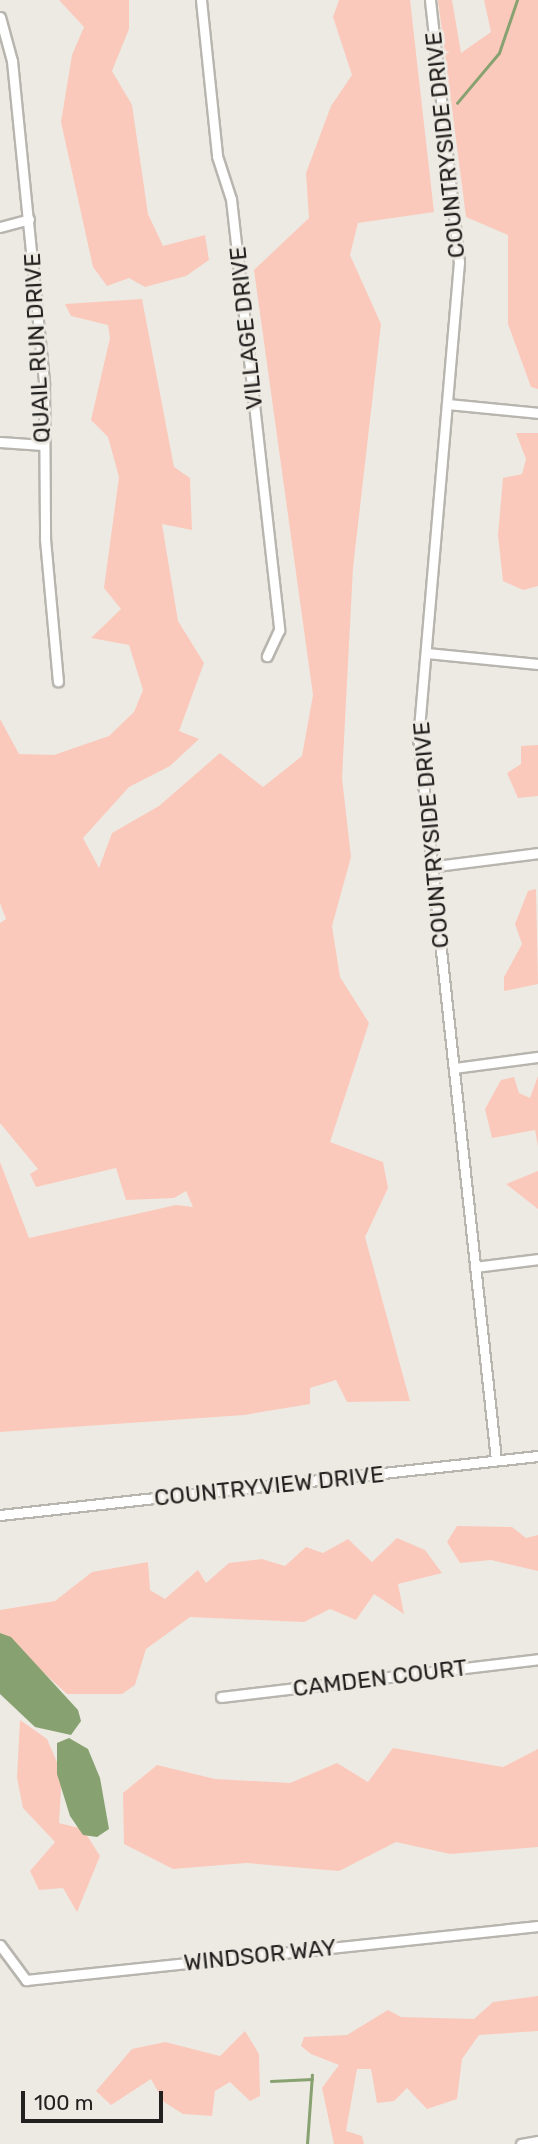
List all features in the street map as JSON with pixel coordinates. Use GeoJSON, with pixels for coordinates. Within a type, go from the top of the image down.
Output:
{"type":"FeatureCollection","features":[{"type":"Feature","properties":{"kind":"street","name":"VILLAGE DRIVE"},"geometry":{"type":"LineString","coordinates":[[201,0],[218,156],[231,199],[279,630],[267,656]]}},
{"type":"Feature","properties":{"kind":"street","name":"COUNTRYSIDE DRIVE"},"geometry":{"type":"LineString","coordinates":[[430,0],[459,262],[418,737],[429,867],[454,1068],[496,1460]]}},
{"type":"Feature","properties":{"kind":"street","name":"QUAIL RUN DRIVE"},"geometry":{"type":"LineString","coordinates":[[0,17],[12,61],[44,384],[43,445],[58,681]]}},
{"type":"Feature","properties":{"kind":"street"},"geometry":{"type":"LineString","coordinates":[[0,227],[29,219]]}},
{"type":"Feature","properties":{"kind":"street"},"geometry":{"type":"LineString","coordinates":[[447,404],[538,413]]}},
{"type":"Feature","properties":{"kind":"street"},"geometry":{"type":"LineString","coordinates":[[0,442],[43,445]]}},
{"type":"Feature","properties":{"kind":"street"},"geometry":{"type":"LineString","coordinates":[[426,653],[538,664]]}},
{"type":"Feature","properties":{"kind":"street"},"geometry":{"type":"LineString","coordinates":[[429,867],[538,853]]}},
{"type":"Feature","properties":{"kind":"street"},"geometry":{"type":"LineString","coordinates":[[454,1068],[538,1057]]}},
{"type":"Feature","properties":{"kind":"street"},"geometry":{"type":"LineString","coordinates":[[475,1267],[538,1259]]}},
{"type":"Feature","properties":{"kind":"street","name":"COUNTRYVIEW DRIVE"},"geometry":{"type":"LineString","coordinates":[[0,1515],[538,1456]]}},
{"type":"Feature","properties":{"kind":"street","name":"CAMDEN COURT"},"geometry":{"type":"LineString","coordinates":[[221,1697],[538,1659]]}},
{"type":"Feature","properties":{"kind":"street","name":"WINDSOR WAY"},"geometry":{"type":"LineString","coordinates":[[0,1945],[26,1980],[538,1926]]}},
{"type":"Feature","properties":{"kind":"street"},"geometry":{"type":"LineString","coordinates":[[524,2144],[538,2141]]}},
{"type":"Feature","properties":{"kind":"shaded area"},"geometry":{"type":"Polygon","coordinates":[[[59,0],[129,0],[129,29],[112,71],[132,105],[148,214],[163,246],[205,235],[209,260],[186,276],[145,287],[129,278],[107,286],[93,267],[61,122],[72,55],[84,27],[59,0]]]}},
{"type":"Feature","properties":{"kind":"shaded area"},"geometry":{"type":"Polygon","coordinates":[[[339,0],[410,0],[434,212],[358,223],[350,255],[381,324],[353,568],[342,778],[351,857],[332,926],[340,977],[369,1023],[330,1142],[383,1162],[388,1188],[365,1237],[410,1401],[347,1402],[336,1380],[310,1388],[310,1404],[244,1415],[0,1432],[0,1162],[29,1238],[176,1205],[193,1207],[186,1191],[174,1198],[126,1200],[116,1168],[36,1187],[30,1174],[38,1169],[0,1123],[0,923],[6,919],[0,903],[0,719],[19,754],[54,755],[109,736],[134,712],[143,690],[129,645],[91,638],[121,609],[104,588],[119,477],[108,437],[91,420],[110,338],[108,325],[71,316],[65,304],[142,299],[174,467],[190,478],[192,530],[162,524],[178,621],[204,663],[179,731],[199,739],[170,766],[129,787],[83,838],[99,868],[112,833],[159,806],[220,753],[263,787],[302,756],[313,695],[254,270],[309,218],[306,173],[331,106],[352,75],[333,17],[339,0]]]}},
{"type":"Feature","properties":{"kind":"shaded area"},"geometry":{"type":"Polygon","coordinates":[[[438,0],[452,0],[461,53],[491,32],[484,0],[538,0],[538,389],[531,387],[508,324],[508,235],[466,217],[438,0]]]}},
{"type":"Feature","properties":{"kind":"shaded area"},"geometry":{"type":"Polygon","coordinates":[[[516,433],[538,433],[538,586],[523,590],[503,581],[498,535],[503,478],[522,474],[526,459],[516,433]]]}},
{"type":"Feature","properties":{"kind":"shaded area"},"geometry":{"type":"Polygon","coordinates":[[[538,745],[538,796],[518,798],[507,773],[521,764],[521,746],[538,745]]]}},
{"type":"Feature","properties":{"kind":"shaded area"},"geometry":{"type":"Polygon","coordinates":[[[536,889],[538,984],[504,991],[504,977],[522,944],[515,924],[528,891],[536,889]]]}},
{"type":"Feature","properties":{"kind":"shaded area"},"geometry":{"type":"Polygon","coordinates":[[[538,1076],[538,1146],[535,1130],[492,1138],[485,1109],[501,1080],[514,1077],[519,1093],[530,1098],[538,1076]]]}},
{"type":"Feature","properties":{"kind":"shaded area"},"geometry":{"type":"Polygon","coordinates":[[[538,1171],[538,1209],[506,1184],[538,1171]]]}},
{"type":"Feature","properties":{"kind":"shaded area"},"geometry":{"type":"Polygon","coordinates":[[[457,1526],[512,1527],[526,1538],[538,1535],[538,1571],[491,1560],[460,1563],[447,1542],[457,1526]]]}},
{"type":"Feature","properties":{"kind":"shaded area"},"geometry":{"type":"Polygon","coordinates":[[[397,1538],[425,1550],[442,1573],[398,1584],[404,1614],[374,1594],[356,1620],[330,1609],[304,1622],[190,1617],[146,1649],[135,1685],[122,1694],[67,1694],[0,1633],[0,1610],[55,1601],[92,1572],[148,1562],[150,1590],[165,1599],[198,1570],[206,1583],[229,1563],[262,1559],[285,1566],[306,1547],[323,1553],[348,1539],[372,1562],[397,1538]]]}},
{"type":"Feature","properties":{"kind":"shaded area"},"geometry":{"type":"Polygon","coordinates":[[[0,1633],[11,1637],[78,1710],[81,1721],[71,1735],[35,1727],[0,1694],[0,1633]]]}},
{"type":"Feature","properties":{"kind":"shaded area"},"geometry":{"type":"Polygon","coordinates":[[[20,1720],[47,1739],[62,1774],[59,1823],[83,1829],[100,1856],[77,1912],[63,1888],[39,1890],[30,1871],[55,1842],[23,1808],[17,1778],[20,1720]]]}},
{"type":"Feature","properties":{"kind":"shaded area"},"geometry":{"type":"Polygon","coordinates":[[[69,1738],[88,1749],[100,1778],[109,1829],[97,1837],[83,1835],[70,1816],[57,1774],[57,1743],[69,1738]]]}},
{"type":"Feature","properties":{"kind":"shaded area"},"geometry":{"type":"Polygon","coordinates":[[[393,1748],[503,1767],[538,1749],[538,1847],[450,1854],[396,1842],[339,1871],[246,1863],[173,1869],[124,1844],[123,1793],[157,1765],[215,1779],[290,1783],[337,1763],[368,1782],[393,1748]]]}},
{"type":"Feature","properties":{"kind":"shaded area"},"geometry":{"type":"Polygon","coordinates":[[[538,1996],[538,2031],[479,2035],[462,2059],[457,2099],[427,2109],[407,2088],[394,2101],[377,2103],[371,2069],[357,2069],[346,2131],[362,2136],[364,2144],[334,2144],[322,2088],[339,2065],[311,2054],[301,2046],[304,2037],[347,2035],[388,2010],[401,2017],[474,2019],[493,2002],[538,1996]]]}},
{"type":"Feature","properties":{"kind":"shaded area"},"geometry":{"type":"Polygon","coordinates":[[[245,2031],[259,2054],[260,2096],[250,2101],[230,2082],[215,2091],[212,2116],[183,2114],[164,2102],[151,2079],[111,2105],[96,2091],[132,2049],[165,2042],[220,2056],[245,2031]]]}},
{"type":"Feature","properties":{"kind":"waterway"},"geometry":{"type":"LineString","coordinates":[[457,103],[499,53],[517,0]]}},
{"type":"Feature","properties":{"kind":"waterway"},"geometry":{"type":"LineString","coordinates":[[307,2144],[312,2075]]}},
{"type":"Feature","properties":{"kind":"waterway"},"geometry":{"type":"LineString","coordinates":[[271,2081],[312,2079]]}}]}
